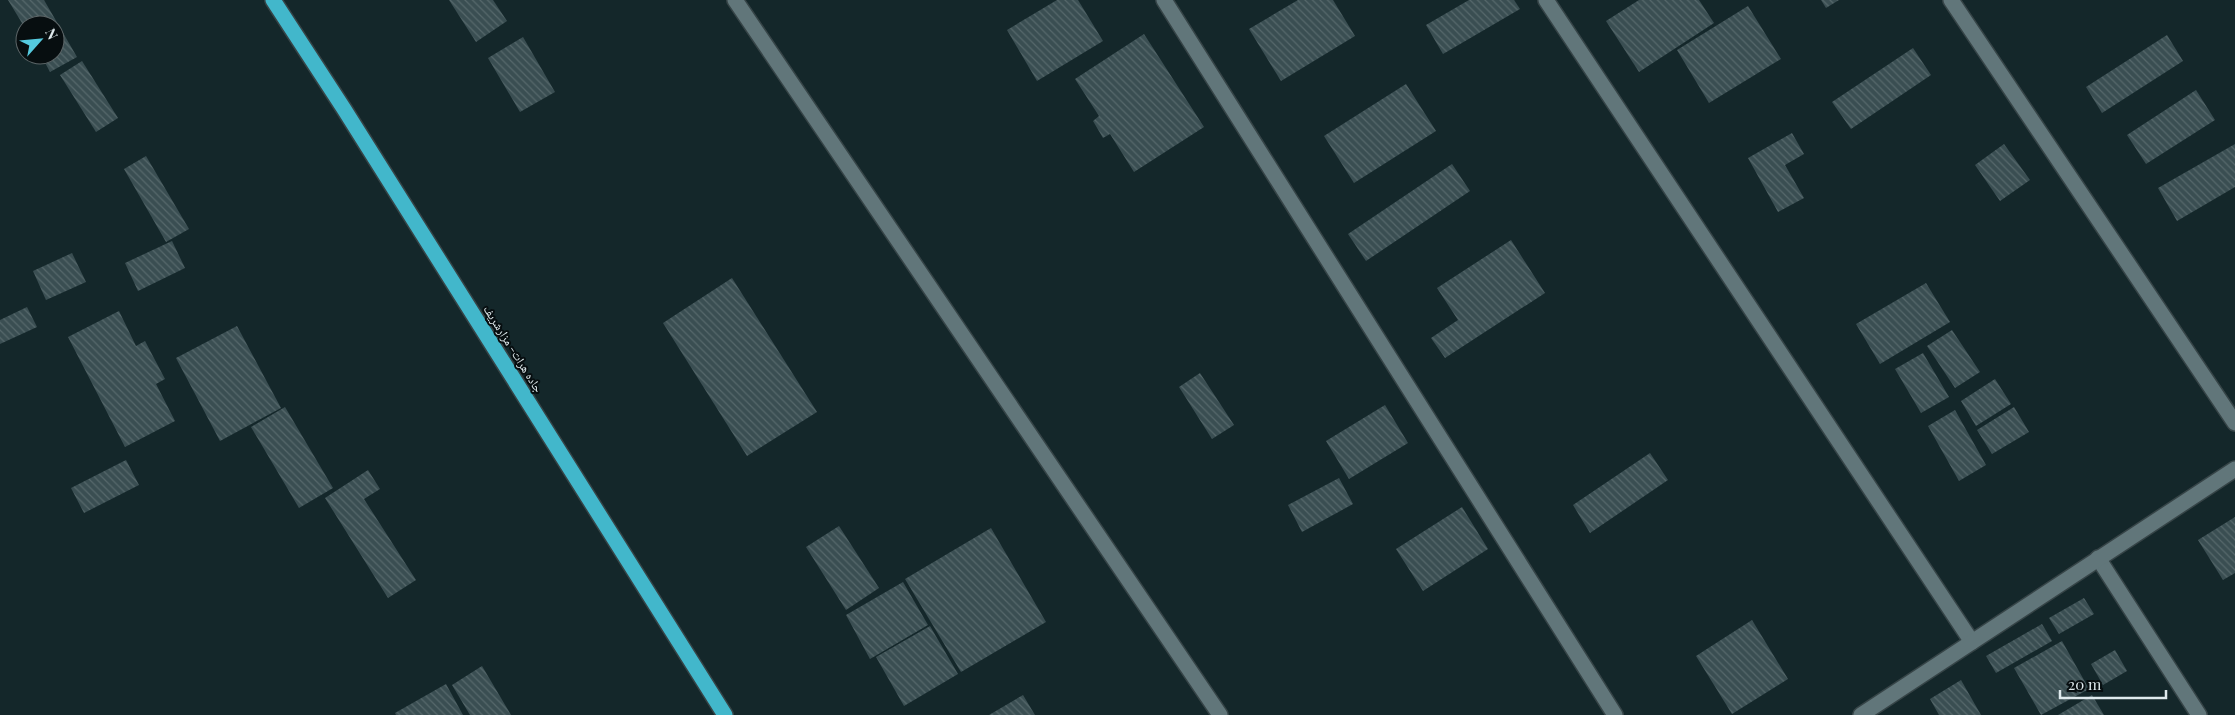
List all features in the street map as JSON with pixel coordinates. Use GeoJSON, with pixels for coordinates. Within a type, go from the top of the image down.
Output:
{"type":"FeatureCollection","features":[{"type":"Feature","properties":{"kind":"highway","name":"جاده هرات- مزارشریف"},"geometry":{"type":"LineString","coordinates":[[272,0],[344,109],[725,715]]}},
{"type":"Feature","properties":{"kind":"street"},"geometry":{"type":"LineString","coordinates":[[735,0],[1220,715]]}},
{"type":"Feature","properties":{"kind":"street"},"geometry":{"type":"LineString","coordinates":[[1164,0],[1615,715]]}},
{"type":"Feature","properties":{"kind":"street"},"geometry":{"type":"LineString","coordinates":[[1546,0],[1972,642]]}},
{"type":"Feature","properties":{"kind":"street"},"geometry":{"type":"LineString","coordinates":[[1951,0],[2235,423]]}},
{"type":"Feature","properties":{"kind":"street"},"geometry":{"type":"LineString","coordinates":[[1861,715],[2235,469]]}},
{"type":"Feature","properties":{"kind":"street"},"geometry":{"type":"LineString","coordinates":[[2098,558],[2199,715]]}},
{"type":"Feature","properties":{"kind":"building"},"geometry":{"type":"Polygon","coordinates":[[[8,0],[44,0],[53,15],[17,15],[8,0]]]}},
{"type":"Feature","properties":{"kind":"building"},"geometry":{"type":"Polygon","coordinates":[[[449,0],[493,0],[507,21],[476,42],[449,0]]]}},
{"type":"Feature","properties":{"kind":"building"},"geometry":{"type":"Polygon","coordinates":[[[1057,0],[1078,0],[1103,41],[1037,81],[1007,30],[1057,0]]]}},
{"type":"Feature","properties":{"kind":"building"},"geometry":{"type":"Polygon","coordinates":[[[1298,0],[1333,0],[1355,36],[1281,81],[1249,29],[1298,0]]]}},
{"type":"Feature","properties":{"kind":"building"},"geometry":{"type":"Polygon","coordinates":[[[1469,0],[1514,0],[1520,9],[1443,54],[1426,25],[1469,0]]]}},
{"type":"Feature","properties":{"kind":"building"},"geometry":{"type":"Polygon","coordinates":[[[1639,0],[1699,0],[1714,23],[1639,72],[1606,21],[1639,0]]]}},
{"type":"Feature","properties":{"kind":"building"},"geometry":{"type":"Polygon","coordinates":[[[1821,0],[1839,0],[1826,8],[1821,0]]]}},
{"type":"Feature","properties":{"kind":"building"},"geometry":{"type":"Polygon","coordinates":[[[1748,6],[1781,59],[1709,103],[1677,50],[1748,6]]]}},
{"type":"Feature","properties":{"kind":"building"},"geometry":{"type":"Polygon","coordinates":[[[1144,34],[1204,127],[1134,172],[1110,134],[1103,138],[1093,121],[1099,116],[1075,79],[1144,34]]]}},
{"type":"Feature","properties":{"kind":"building"},"geometry":{"type":"Polygon","coordinates":[[[2167,35],[2183,61],[2102,113],[2086,87],[2167,35]]]}},
{"type":"Feature","properties":{"kind":"building"},"geometry":{"type":"Polygon","coordinates":[[[65,36],[77,57],[65,64],[65,36]]]}},
{"type":"Feature","properties":{"kind":"building"},"geometry":{"type":"Polygon","coordinates":[[[523,37],[555,92],[520,112],[488,58],[523,37]]]}},
{"type":"Feature","properties":{"kind":"building"},"geometry":{"type":"Polygon","coordinates":[[[1913,48],[1931,75],[1851,129],[1832,102],[1913,48]]]}},
{"type":"Feature","properties":{"kind":"building"},"geometry":{"type":"Polygon","coordinates":[[[82,61],[118,118],[96,132],[60,75],[82,61]]]}},
{"type":"Feature","properties":{"kind":"building"},"geometry":{"type":"Polygon","coordinates":[[[46,65],[63,65],[50,72],[46,65]]]}},
{"type":"Feature","properties":{"kind":"building"},"geometry":{"type":"Polygon","coordinates":[[[1406,84],[1436,131],[1354,183],[1324,136],[1406,84]]]}},
{"type":"Feature","properties":{"kind":"building"},"geometry":{"type":"Polygon","coordinates":[[[2196,90],[2215,120],[2146,164],[2127,135],[2196,90]]]}},
{"type":"Feature","properties":{"kind":"building"},"geometry":{"type":"Polygon","coordinates":[[[1792,133],[1804,154],[1785,165],[1804,198],[1778,212],[1748,158],[1792,133]]]}},
{"type":"Feature","properties":{"kind":"building"},"geometry":{"type":"Polygon","coordinates":[[[2004,144],[2030,180],[2000,201],[1975,165],[2004,144]]]}},
{"type":"Feature","properties":{"kind":"building"},"geometry":{"type":"Polygon","coordinates":[[[2235,144],[2235,187],[2177,221],[2158,188],[2235,144]]]}},
{"type":"Feature","properties":{"kind":"building"},"geometry":{"type":"Polygon","coordinates":[[[146,156],[189,229],[166,242],[124,169],[146,156]]]}},
{"type":"Feature","properties":{"kind":"building"},"geometry":{"type":"Polygon","coordinates":[[[1452,164],[1470,191],[1366,261],[1348,234],[1452,164]]]}},
{"type":"Feature","properties":{"kind":"building"},"geometry":{"type":"Polygon","coordinates":[[[1511,240],[1545,293],[1445,358],[1431,338],[1458,320],[1437,288],[1511,240]]]}},
{"type":"Feature","properties":{"kind":"building"},"geometry":{"type":"Polygon","coordinates":[[[172,241],[185,268],[138,291],[125,263],[172,241]]]}},
{"type":"Feature","properties":{"kind":"building"},"geometry":{"type":"Polygon","coordinates":[[[72,253],[86,282],[46,300],[33,271],[72,253]]]}},
{"type":"Feature","properties":{"kind":"building"},"geometry":{"type":"Polygon","coordinates":[[[732,278],[817,412],[747,456],[663,323],[732,278]]]}},
{"type":"Feature","properties":{"kind":"building"},"geometry":{"type":"Polygon","coordinates":[[[1926,283],[1950,322],[1880,364],[1856,324],[1926,283]]]}},
{"type":"Feature","properties":{"kind":"building"},"geometry":{"type":"Polygon","coordinates":[[[27,307],[37,327],[0,344],[0,320],[27,307]]]}},
{"type":"Feature","properties":{"kind":"building"},"geometry":{"type":"Polygon","coordinates":[[[119,311],[136,346],[145,341],[165,379],[156,384],[175,421],[125,447],[68,337],[119,311]]]}},
{"type":"Feature","properties":{"kind":"building"},"geometry":{"type":"Polygon","coordinates":[[[237,326],[281,408],[220,441],[176,358],[237,326]]]}},
{"type":"Feature","properties":{"kind":"building"},"geometry":{"type":"Polygon","coordinates":[[[1952,330],[1980,372],[1955,388],[1927,346],[1952,330]]]}},
{"type":"Feature","properties":{"kind":"building"},"geometry":{"type":"Polygon","coordinates":[[[1923,353],[1949,397],[1921,413],[1895,369],[1923,353]]]}},
{"type":"Feature","properties":{"kind":"building"},"geometry":{"type":"Polygon","coordinates":[[[1200,373],[1234,425],[1212,439],[1179,387],[1200,373]]]}},
{"type":"Feature","properties":{"kind":"building"},"geometry":{"type":"Polygon","coordinates":[[[1995,379],[2011,404],[1976,426],[1961,401],[1995,379]]]}},
{"type":"Feature","properties":{"kind":"building"},"geometry":{"type":"Polygon","coordinates":[[[1385,405],[1408,443],[1349,479],[1326,441],[1385,405]]]}},
{"type":"Feature","properties":{"kind":"building"},"geometry":{"type":"Polygon","coordinates":[[[285,407],[333,488],[299,508],[251,427],[285,407]]]}},
{"type":"Feature","properties":{"kind":"building"},"geometry":{"type":"Polygon","coordinates":[[[2014,407],[2029,432],[1992,454],[1977,430],[2014,407]]]}},
{"type":"Feature","properties":{"kind":"building"},"geometry":{"type":"Polygon","coordinates":[[[1955,410],[1986,465],[1959,481],[1928,426],[1955,410]]]}},
{"type":"Feature","properties":{"kind":"building"},"geometry":{"type":"Polygon","coordinates":[[[1650,453],[1668,480],[1590,533],[1573,505],[1650,453]]]}},
{"type":"Feature","properties":{"kind":"building"},"geometry":{"type":"Polygon","coordinates":[[[126,460],[139,485],[84,513],[71,488],[126,460]]]}},
{"type":"Feature","properties":{"kind":"building"},"geometry":{"type":"Polygon","coordinates":[[[368,470],[380,489],[364,499],[416,580],[388,598],[325,498],[368,470]]]}},
{"type":"Feature","properties":{"kind":"building"},"geometry":{"type":"Polygon","coordinates":[[[1339,478],[1353,504],[1302,532],[1288,505],[1339,478]]]}},
{"type":"Feature","properties":{"kind":"building"},"geometry":{"type":"Polygon","coordinates":[[[1462,507],[1488,549],[1423,591],[1396,549],[1462,507]]]}},
{"type":"Feature","properties":{"kind":"building"},"geometry":{"type":"Polygon","coordinates":[[[2235,517],[2235,573],[2223,580],[2198,540],[2235,517]]]}},
{"type":"Feature","properties":{"kind":"building"},"geometry":{"type":"Polygon","coordinates":[[[839,526],[879,588],[846,610],[806,547],[839,526]]]}},
{"type":"Feature","properties":{"kind":"building"},"geometry":{"type":"Polygon","coordinates":[[[991,528],[1046,622],[961,672],[905,579],[991,528]]]}},
{"type":"Feature","properties":{"kind":"building"},"geometry":{"type":"Polygon","coordinates":[[[903,582],[928,625],[870,659],[846,615],[903,582]]]}},
{"type":"Feature","properties":{"kind":"building"},"geometry":{"type":"Polygon","coordinates":[[[2084,598],[2094,614],[2059,634],[2049,618],[2084,598]]]}},
{"type":"Feature","properties":{"kind":"building"},"geometry":{"type":"Polygon","coordinates":[[[1752,620],[1788,679],[1732,714],[1696,656],[1752,620]]]}},
{"type":"Feature","properties":{"kind":"building"},"geometry":{"type":"Polygon","coordinates":[[[2042,624],[2052,641],[1996,673],[1986,656],[2042,624]]]}},
{"type":"Feature","properties":{"kind":"building"},"geometry":{"type":"Polygon","coordinates":[[[930,626],[958,674],[904,706],[876,657],[930,626]]]}},
{"type":"Feature","properties":{"kind":"building"},"geometry":{"type":"Polygon","coordinates":[[[2062,641],[2089,689],[2041,715],[2014,668],[2062,641]]]}},
{"type":"Feature","properties":{"kind":"building"},"geometry":{"type":"Polygon","coordinates":[[[2115,650],[2127,671],[2103,685],[2091,664],[2115,650]]]}},
{"type":"Feature","properties":{"kind":"building"},"geometry":{"type":"Polygon","coordinates":[[[482,666],[511,715],[470,715],[452,685],[482,666]]]}},
{"type":"Feature","properties":{"kind":"building"},"geometry":{"type":"Polygon","coordinates":[[[1961,680],[1981,715],[1939,715],[1930,699],[1961,680]]]}},
{"type":"Feature","properties":{"kind":"building"},"geometry":{"type":"Polygon","coordinates":[[[446,684],[463,715],[396,715],[395,713],[446,684]]]}},
{"type":"Feature","properties":{"kind":"building"},"geometry":{"type":"Polygon","coordinates":[[[1023,695],[1035,715],[989,715],[1023,695]]]}},
{"type":"Feature","properties":{"kind":"building"},"geometry":{"type":"Polygon","coordinates":[[[2092,695],[2104,715],[2058,715],[2092,695]]]}}]}
